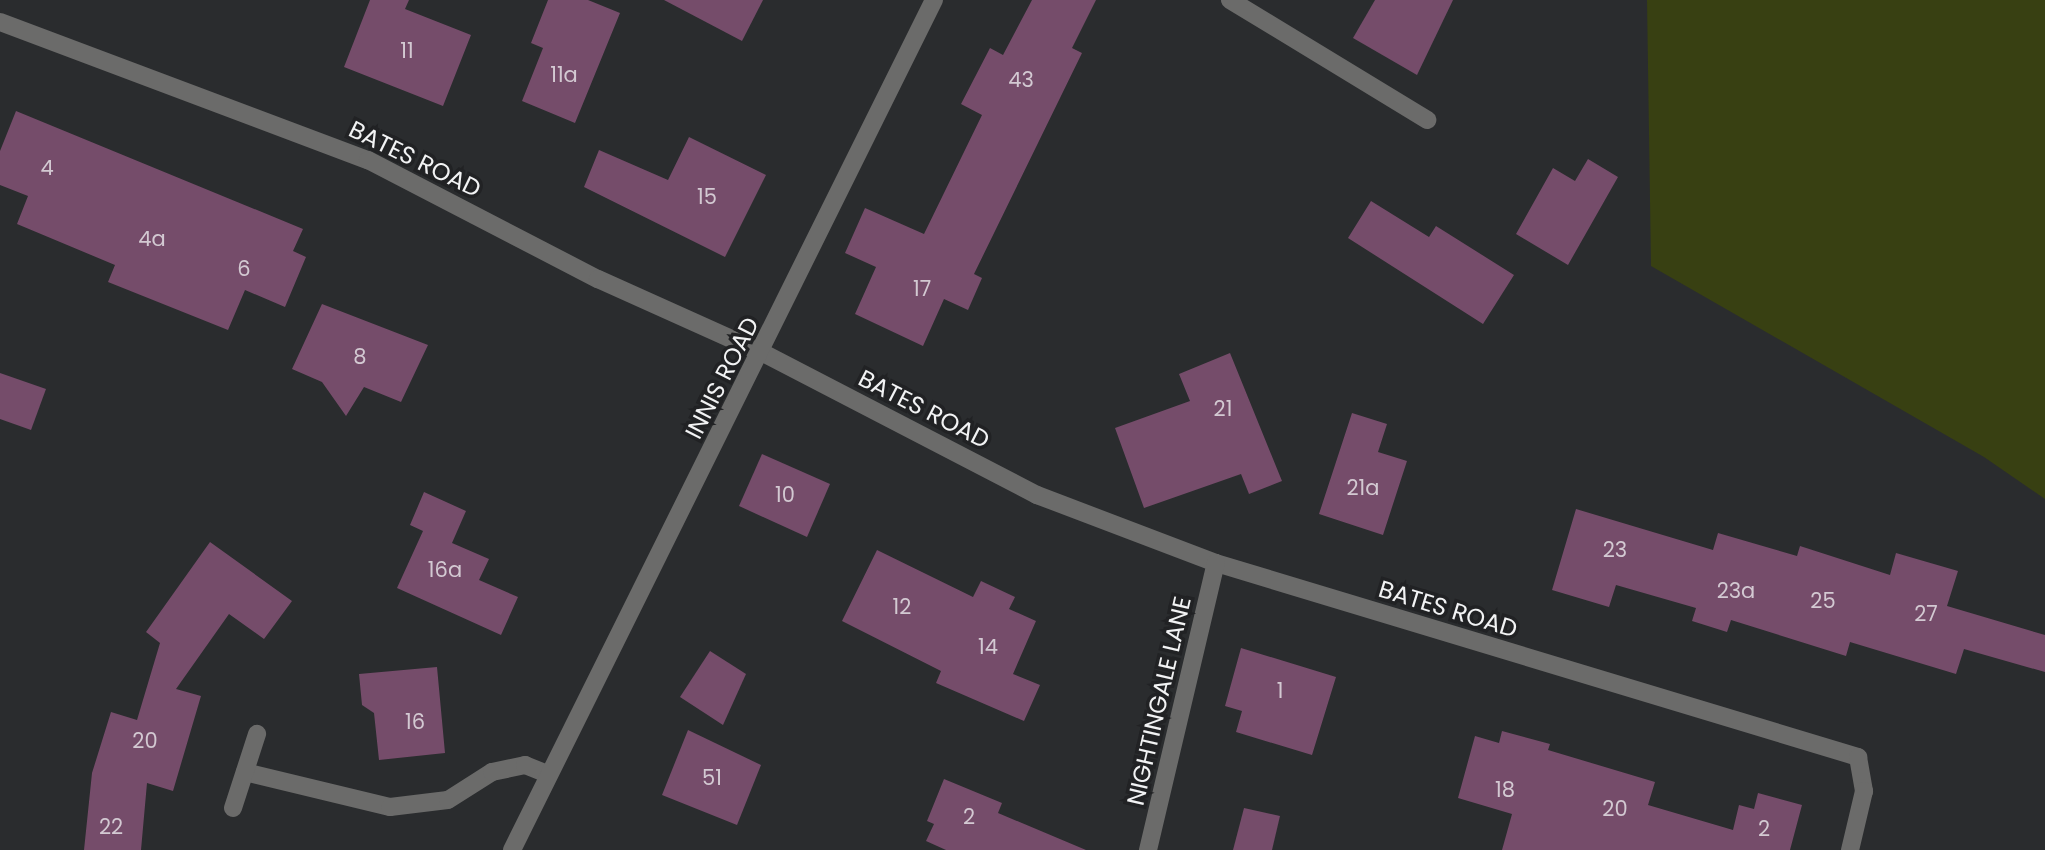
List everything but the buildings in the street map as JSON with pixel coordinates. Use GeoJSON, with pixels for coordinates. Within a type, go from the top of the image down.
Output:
{"type":"FeatureCollection","features":[{"type":"Feature","properties":{"kind":"street","name":"INNIS ROAD"},"geometry":{"type":"LineString","coordinates":[[512,850],[547,774],[763,353],[934,0]]}},
{"type":"Feature","properties":{"kind":"street"},"geometry":{"type":"LineString","coordinates":[[1230,0],[1427,120]]}},
{"type":"Feature","properties":{"kind":"street","name":"BATES ROAD"},"geometry":{"type":"LineString","coordinates":[[0,22],[368,160],[598,279],[763,353],[1037,495],[1216,563],[1858,757],[1864,792],[1850,850]]}},
{"type":"Feature","properties":{"kind":"street","name":"NIGHTINGALE LANE"},"geometry":{"type":"LineString","coordinates":[[1148,850],[1216,563]]}},
{"type":"Feature","properties":{"kind":"street"},"geometry":{"type":"LineString","coordinates":[[233,808],[257,734]]}},
{"type":"Feature","properties":{"kind":"street"},"geometry":{"type":"LineString","coordinates":[[245,772],[390,807],[448,800],[492,772],[525,765],[547,774]]}},
{"type":"Feature","properties":{"kind":"green space"},"geometry":{"type":"Polygon","coordinates":[[[1647,0],[2045,0],[2045,499],[1984,457],[1651,266],[1647,0]]]}}]}
